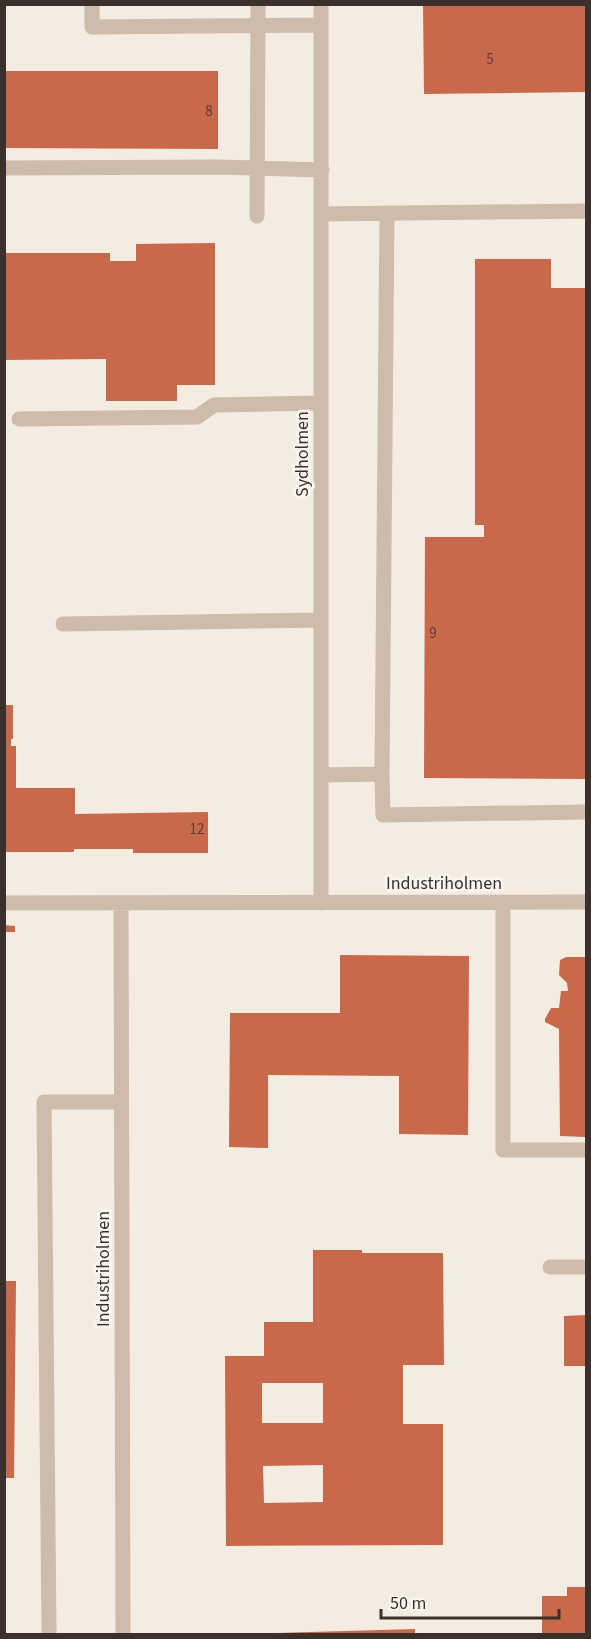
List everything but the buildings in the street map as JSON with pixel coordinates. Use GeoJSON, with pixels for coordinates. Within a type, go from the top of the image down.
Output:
{"type":"FeatureCollection","features":[{"type":"Feature","properties":{"kind":"street"},"geometry":{"type":"LineString","coordinates":[[92,4],[92,27],[321,25]]}},
{"type":"Feature","properties":{"kind":"street"},"geometry":{"type":"LineString","coordinates":[[257,216],[258,4]]}},
{"type":"Feature","properties":{"kind":"street","name":"Sydholmen"},"geometry":{"type":"LineString","coordinates":[[321,4],[321,903]]}},
{"type":"Feature","properties":{"kind":"street"},"geometry":{"type":"LineString","coordinates":[[4,168],[322,170]]}},
{"type":"Feature","properties":{"kind":"street"},"geometry":{"type":"LineString","coordinates":[[321,214],[586,211]]}},
{"type":"Feature","properties":{"kind":"street"},"geometry":{"type":"LineString","coordinates":[[387,213],[383,815],[586,812]]}},
{"type":"Feature","properties":{"kind":"street"},"geometry":{"type":"LineString","coordinates":[[19,419],[197,417],[214,405],[321,403]]}},
{"type":"Feature","properties":{"kind":"street"},"geometry":{"type":"LineString","coordinates":[[63,624],[321,620]]}},
{"type":"Feature","properties":{"kind":"street"},"geometry":{"type":"LineString","coordinates":[[321,775],[382,774]]}},
{"type":"Feature","properties":{"kind":"street"},"geometry":{"type":"LineString","coordinates":[[503,902],[503,1150],[586,1150]]}},
{"type":"Feature","properties":{"kind":"street","name":"Industriholmen"},"geometry":{"type":"LineString","coordinates":[[4,903],[586,902]]}},
{"type":"Feature","properties":{"kind":"street","name":"Industriholmen"},"geometry":{"type":"LineString","coordinates":[[121,903],[123,1635]]}},
{"type":"Feature","properties":{"kind":"street"},"geometry":{"type":"LineString","coordinates":[[49,1635],[44,1102],[121,1102]]}},
{"type":"Feature","properties":{"kind":"street"},"geometry":{"type":"LineString","coordinates":[[550,1267],[586,1267]]}}]}
